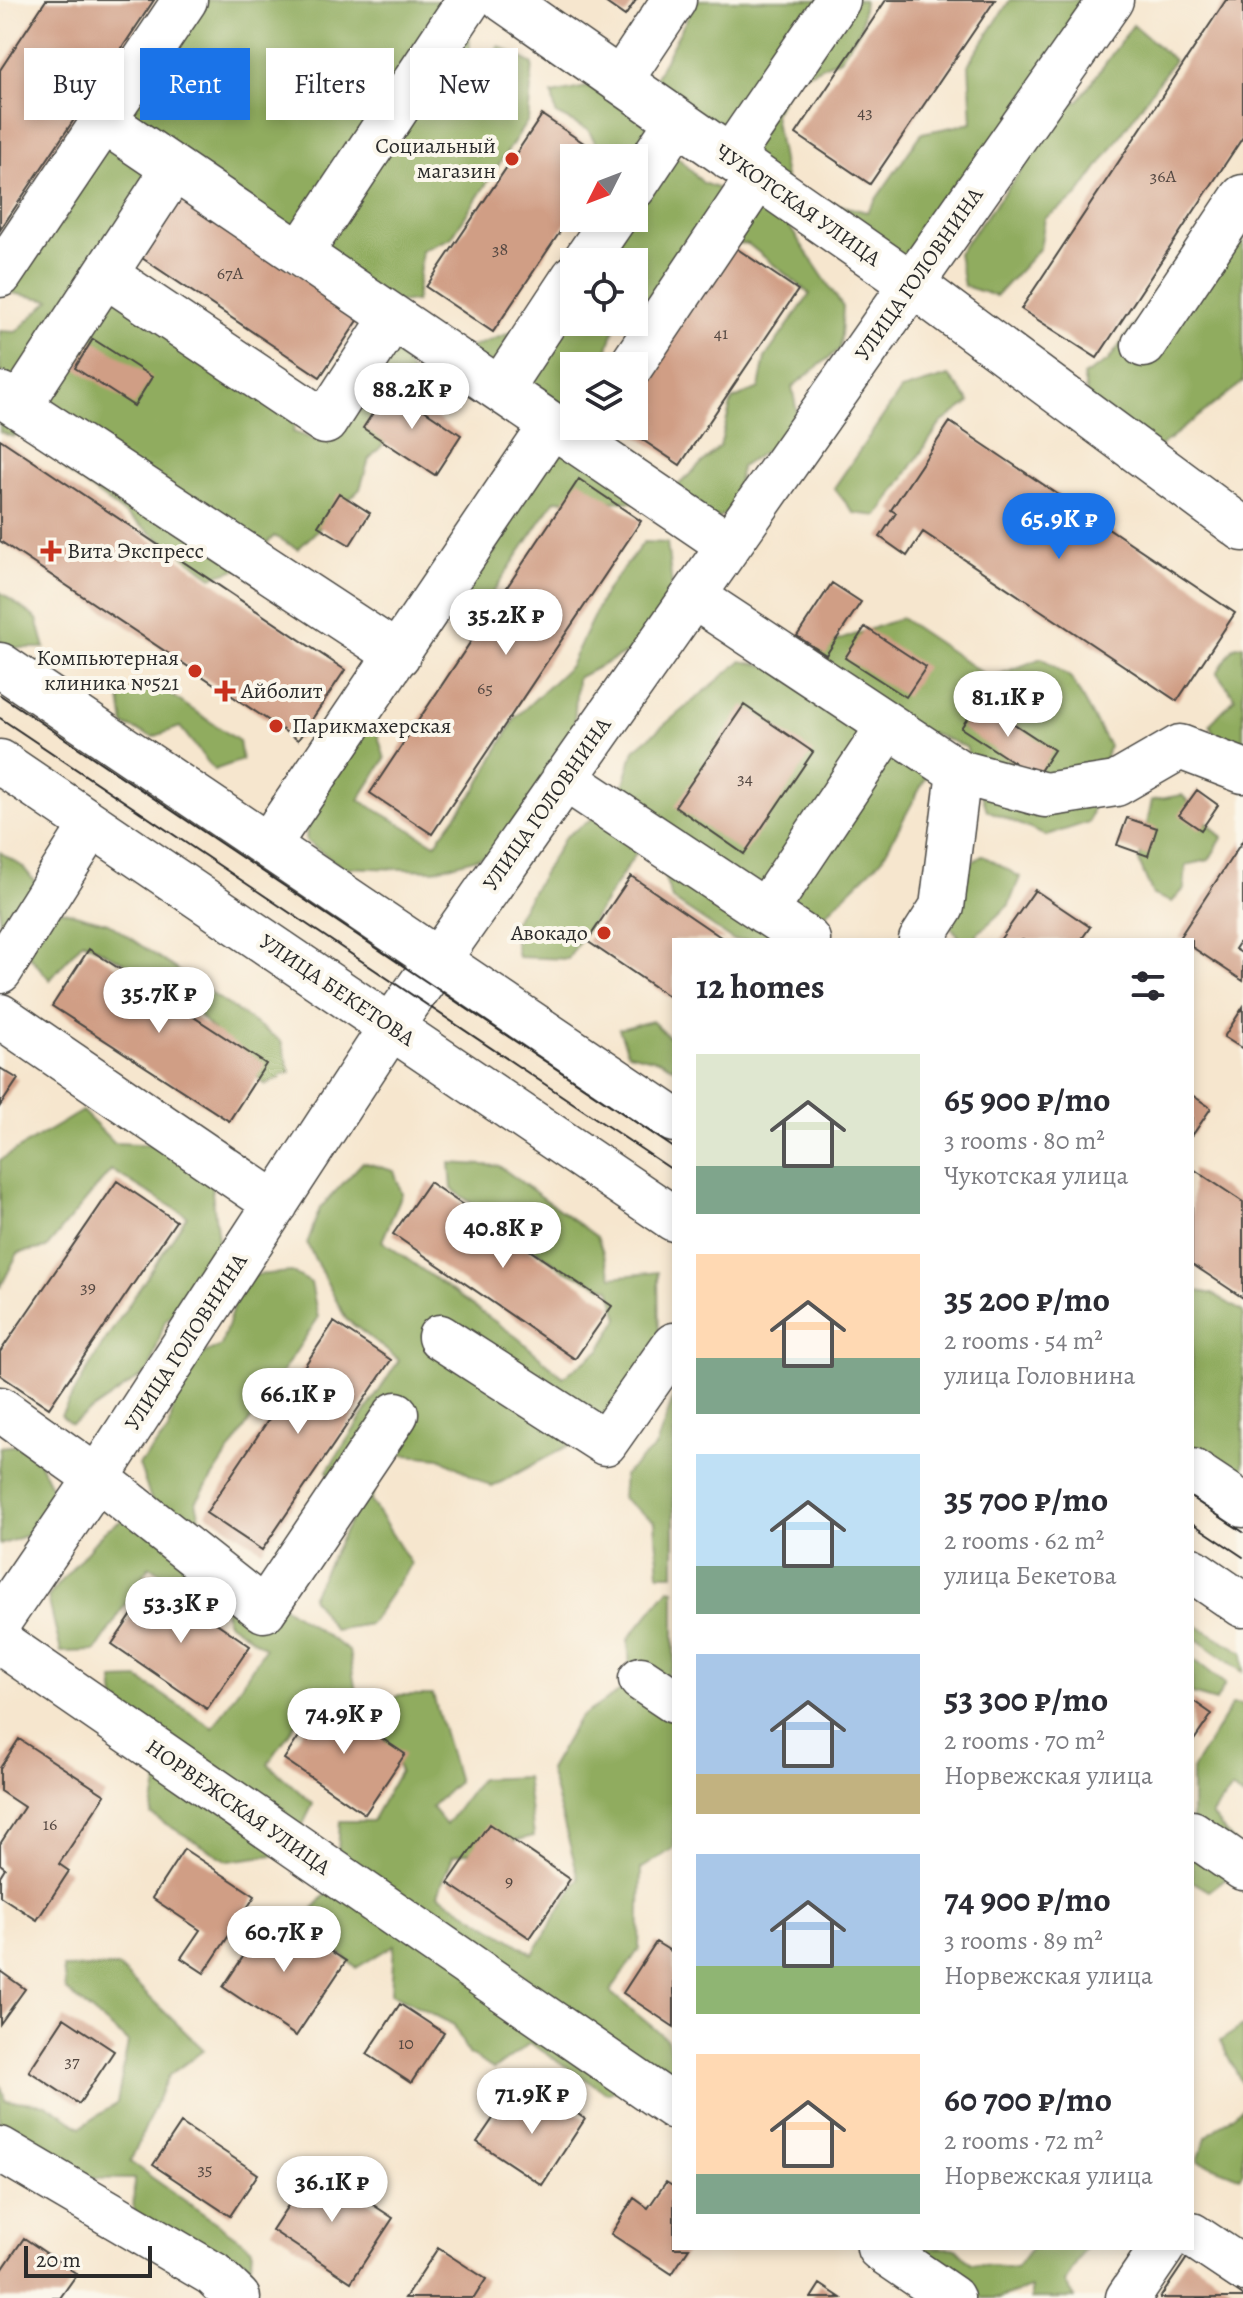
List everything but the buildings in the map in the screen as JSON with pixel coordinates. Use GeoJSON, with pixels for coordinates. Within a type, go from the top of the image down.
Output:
{"type":"FeatureCollection","features":[{"type":"Feature","properties":{"kind":"street"},"geometry":{"type":"LineString","coordinates":[[0,275],[185,0]]}},
{"type":"Feature","properties":{"kind":"street"},"geometry":{"type":"LineString","coordinates":[[300,254],[469,0]]}},
{"type":"Feature","properties":{"kind":"street","name":"ЧУКОТСКАЯ УЛИЦА"},"geometry":{"type":"LineString","coordinates":[[504,0],[912,284],[1243,529]]}},
{"type":"Feature","properties":{"kind":"street"},"geometry":{"type":"LineString","coordinates":[[620,81],[674,0]]}},
{"type":"Feature","properties":{"kind":"street"},"geometry":{"type":"LineString","coordinates":[[639,352],[838,0]]}},
{"type":"Feature","properties":{"kind":"street","name":"УЛИЦА ГОЛОВНИНА"},"geometry":{"type":"LineString","coordinates":[[0,1620],[97,1478],[391,1027],[1111,0]]}},
{"type":"Feature","properties":{"kind":"street"},"geometry":{"type":"LineString","coordinates":[[104,121],[500,389],[560,423]]}},
{"type":"Feature","properties":{"kind":"street"},"geometry":{"type":"LineString","coordinates":[[648,166],[678,121]]}},
{"type":"Feature","properties":{"kind":"street"},"geometry":{"type":"LineString","coordinates":[[174,169],[106,275],[10,400],[398,655]]}},
{"type":"Feature","properties":{"kind":"street"},"geometry":{"type":"LineString","coordinates":[[1144,345],[1243,197]]}},
{"type":"Feature","properties":{"kind":"street"},"geometry":{"type":"LineString","coordinates":[[106,275],[325,422],[393,317]]}},
{"type":"Feature","properties":{"kind":"street"},"geometry":{"type":"LineString","coordinates":[[500,389],[560,298]]}},
{"type":"Feature","properties":{"kind":"street"},"geometry":{"type":"LineString","coordinates":[[268,845],[398,655],[567,440]]}},
{"type":"Feature","properties":{"kind":"street"},"geometry":{"type":"LineString","coordinates":[[586,440],[729,545]]}},
{"type":"Feature","properties":{"kind":"street"},"geometry":{"type":"LineString","coordinates":[[693,596],[959,772],[1045,795],[1116,784],[1180,747],[1243,771]]}},
{"type":"Feature","properties":{"kind":"street"},"geometry":{"type":"LineString","coordinates":[[0,665],[672,1119]]}},
{"type":"Feature","properties":{"kind":"street"},"geometry":{"type":"LineString","coordinates":[[765,912],[889,726]]}},
{"type":"Feature","properties":{"kind":"street","name":"УЛИЦА БЕКЕТОВА"},"geometry":{"type":"LineString","coordinates":[[0,762],[672,1218]]}},
{"type":"Feature","properties":{"kind":"street"},"geometry":{"type":"LineString","coordinates":[[922,938],[942,907],[959,772]]}},
{"type":"Feature","properties":{"kind":"street"},"geometry":{"type":"LineString","coordinates":[[564,778],[805,938]]}},
{"type":"Feature","properties":{"kind":"street"},"geometry":{"type":"LineString","coordinates":[[0,971],[92,825]]}},
{"type":"Feature","properties":{"kind":"street"},"geometry":{"type":"LineString","coordinates":[[0,1016],[276,1204]]}},
{"type":"Feature","properties":{"kind":"street"},"geometry":{"type":"LineString","coordinates":[[440,1337],[605,1443],[672,1348]]}},
{"type":"Feature","properties":{"kind":"street"},"geometry":{"type":"LineString","coordinates":[[0,1409],[97,1478],[264,1610],[396,1414]]}},
{"type":"Feature","properties":{"kind":"street"},"geometry":{"type":"LineString","coordinates":[[1194,1472],[1243,1505]]}},
{"type":"Feature","properties":{"kind":"street"},"geometry":{"type":"LineString","coordinates":[[1194,1571],[1243,1605]]}},
{"type":"Feature","properties":{"kind":"street","name":"НОРВЕЖСКАЯ УЛИЦА"},"geometry":{"type":"LineString","coordinates":[[0,1642],[672,2106]]}},
{"type":"Feature","properties":{"kind":"street"},"geometry":{"type":"LineString","coordinates":[[1194,1834],[1243,1868]]}},
{"type":"Feature","properties":{"kind":"street"},"geometry":{"type":"LineString","coordinates":[[0,2149],[213,2274],[238,2298]]}},
{"type":"Feature","properties":{"kind":"street"},"geometry":{"type":"LineString","coordinates":[[1194,2236],[1243,2269]]}},
{"type":"Feature","properties":{"kind":"street"},"geometry":{"type":"LineString","coordinates":[[882,2250],[952,2298]]}},
{"type":"Feature","properties":{"kind":"street"},"geometry":{"type":"LineString","coordinates":[[1128,2298],[1161,2250]]}},
{"type":"Feature","properties":{"kind":"green space"},"geometry":{"type":"Polygon","coordinates":[[[175,0],[436,1],[469,33],[470,48],[410,48],[410,120],[518,120],[518,56],[533,64],[528,120],[451,238],[422,250],[416,301],[362,304],[177,187],[125,261],[125,296],[300,398],[293,432],[322,442],[363,348],[397,352],[429,397],[369,459],[360,489],[298,549],[274,536],[247,566],[212,577],[67,472],[46,441],[22,430],[13,437],[0,432],[0,331],[16,332],[50,300],[6,292],[27,223],[66,220],[65,167],[96,120],[124,120],[124,77],[140,53],[140,120],[250,120],[250,48],[143,48],[175,0]]]}},
{"type":"Feature","properties":{"kind":"green space"},"geometry":{"type":"Polygon","coordinates":[[[691,0],[864,0],[861,28],[840,59],[792,80],[774,114],[786,183],[651,86],[693,7],[691,0]]]}},
{"type":"Feature","properties":{"kind":"green space"},"geometry":{"type":"Polygon","coordinates":[[[1010,0],[1102,0],[1049,107],[1078,101],[1133,25],[1174,60],[1077,197],[1045,218],[1040,248],[996,296],[964,286],[958,253],[1023,168],[999,144],[886,287],[804,196],[867,212],[922,133],[972,123],[969,63],[1010,0]]]}},
{"type":"Feature","properties":{"kind":"green space"},"geometry":{"type":"Polygon","coordinates":[[[591,86],[643,122],[703,183],[779,211],[843,307],[840,349],[792,387],[800,428],[741,467],[733,509],[693,533],[674,489],[720,446],[732,400],[759,388],[765,358],[810,294],[748,244],[723,243],[664,335],[648,331],[648,248],[582,248],[621,242],[617,232],[648,232],[648,144],[596,144],[588,130],[556,114],[552,94],[591,86]]]}},
{"type":"Feature","properties":{"kind":"green space"},"geometry":{"type":"Polygon","coordinates":[[[1243,174],[1243,382],[1155,450],[1090,408],[1083,376],[1108,361],[1243,174]]]}},
{"type":"Feature","properties":{"kind":"green space"},"geometry":{"type":"Polygon","coordinates":[[[560,275],[560,336],[612,336],[607,352],[560,352],[560,440],[619,440],[628,449],[637,502],[555,500],[480,611],[452,614],[455,581],[497,550],[491,500],[534,478],[533,373],[483,387],[469,348],[529,326],[560,275]]]}},
{"type":"Feature","properties":{"kind":"green space"},"geometry":{"type":"Polygon","coordinates":[[[949,376],[970,402],[941,423],[878,516],[854,513],[834,488],[901,390],[949,376]]]}},
{"type":"Feature","properties":{"kind":"green space"},"geometry":{"type":"Polygon","coordinates":[[[644,542],[667,543],[674,603],[644,644],[577,678],[573,744],[496,853],[434,870],[342,867],[306,841],[311,743],[372,716],[385,759],[359,800],[435,844],[477,788],[515,718],[570,666],[605,592],[644,542]]]}},
{"type":"Feature","properties":{"kind":"green space"},"geometry":{"type":"Polygon","coordinates":[[[0,592],[37,619],[45,648],[0,648],[0,592]]]}},
{"type":"Feature","properties":{"kind":"green space"},"geometry":{"type":"Polygon","coordinates":[[[901,618],[990,678],[1042,658],[1071,678],[1109,746],[1089,822],[1046,836],[987,810],[966,747],[932,733],[930,770],[882,859],[801,938],[730,938],[672,899],[660,864],[638,850],[568,959],[518,957],[512,925],[565,837],[619,800],[634,750],[741,661],[767,666],[901,618]]]}},
{"type":"Feature","properties":{"kind":"green space"},"geometry":{"type":"Polygon","coordinates":[[[1243,645],[1243,760],[1219,747],[1210,724],[1235,698],[1217,673],[1234,647],[1243,645]]]}},
{"type":"Feature","properties":{"kind":"green space"},"geometry":{"type":"Polygon","coordinates":[[[162,689],[239,741],[242,760],[214,770],[180,727],[153,737],[124,725],[119,691],[162,689]]]}},
{"type":"Feature","properties":{"kind":"green space"},"geometry":{"type":"Polygon","coordinates":[[[1182,795],[1222,838],[1209,860],[1186,865],[1184,889],[1172,902],[1153,895],[1139,862],[1152,800],[1182,795]]]}},
{"type":"Feature","properties":{"kind":"green space"},"geometry":{"type":"Polygon","coordinates":[[[0,852],[23,867],[57,909],[108,923],[281,1041],[290,1072],[265,1085],[173,988],[83,941],[50,980],[27,953],[0,964],[0,852]]]}},
{"type":"Feature","properties":{"kind":"green space"},"geometry":{"type":"Polygon","coordinates":[[[982,855],[1020,877],[1009,905],[977,934],[978,938],[956,938],[959,936],[933,908],[938,889],[982,855]]]}},
{"type":"Feature","properties":{"kind":"green space"},"geometry":{"type":"Polygon","coordinates":[[[652,1021],[672,1040],[672,1067],[628,1053],[619,1029],[652,1021]]]}},
{"type":"Feature","properties":{"kind":"green space"},"geometry":{"type":"Polygon","coordinates":[[[82,1111],[114,1143],[165,1145],[210,1176],[221,1263],[165,1321],[149,1371],[71,1424],[61,1415],[101,1347],[187,1216],[111,1170],[46,1248],[18,1253],[0,1288],[0,1160],[82,1111]]]}},
{"type":"Feature","properties":{"kind":"green space"},"geometry":{"type":"Polygon","coordinates":[[[363,1162],[394,1171],[402,1194],[382,1241],[518,1338],[563,1377],[600,1350],[619,1318],[610,1289],[564,1270],[452,1189],[450,1163],[499,1166],[597,1237],[612,1277],[658,1272],[659,1336],[638,1368],[656,1413],[632,1436],[584,1437],[492,1487],[440,1458],[382,1453],[371,1501],[411,1564],[370,1624],[334,1630],[311,1597],[354,1513],[327,1471],[399,1360],[346,1319],[307,1244],[320,1208],[363,1162]]]}},
{"type":"Feature","properties":{"kind":"green space"},"geometry":{"type":"Polygon","coordinates":[[[292,1272],[311,1283],[318,1318],[196,1502],[215,1581],[193,1593],[149,1566],[96,1651],[61,1652],[48,1597],[104,1531],[152,1502],[139,1465],[169,1430],[181,1365],[221,1346],[243,1276],[292,1272]]]}},
{"type":"Feature","properties":{"kind":"green space"},"geometry":{"type":"Polygon","coordinates":[[[1194,1290],[1213,1294],[1243,1312],[1243,1481],[1194,1469],[1194,1290]]]}},
{"type":"Feature","properties":{"kind":"green space"},"geometry":{"type":"Polygon","coordinates":[[[672,1402],[672,1574],[659,1574],[655,1522],[622,1498],[624,1475],[656,1446],[672,1402]]]}},
{"type":"Feature","properties":{"kind":"green space"},"geometry":{"type":"Polygon","coordinates":[[[31,1444],[54,1493],[30,1534],[0,1545],[0,1447],[31,1444]]]}},
{"type":"Feature","properties":{"kind":"green space"},"geometry":{"type":"Polygon","coordinates":[[[224,1588],[268,1596],[349,1651],[357,1698],[315,1695],[268,1764],[313,1804],[289,1853],[228,1861],[151,1815],[165,1743],[116,1710],[113,1680],[139,1679],[213,1728],[265,1648],[226,1621],[224,1588]]]}},
{"type":"Feature","properties":{"kind":"green space"},"geometry":{"type":"Polygon","coordinates":[[[669,1589],[672,1590],[672,1668],[665,1679],[672,1687],[672,1849],[641,1869],[639,1949],[610,1992],[667,2039],[672,2070],[607,2093],[530,2043],[494,2069],[468,2054],[454,2025],[391,1993],[394,1945],[356,1968],[304,1919],[336,1883],[340,1821],[372,1821],[400,1771],[373,1713],[399,1695],[433,1695],[458,1782],[431,1807],[446,1825],[480,1779],[526,1777],[534,1836],[453,1856],[438,1894],[533,1954],[579,1878],[549,1770],[579,1718],[631,1684],[628,1639],[669,1589]]]}},
{"type":"Feature","properties":{"kind":"green space"},"geometry":{"type":"Polygon","coordinates":[[[1194,1624],[1243,1652],[1243,1672],[1194,1637],[1194,1624]]]}},
{"type":"Feature","properties":{"kind":"green space"},"geometry":{"type":"Polygon","coordinates":[[[1194,1660],[1225,1684],[1216,1701],[1194,1695],[1194,1660]]]}},
{"type":"Feature","properties":{"kind":"green space"},"geometry":{"type":"Polygon","coordinates":[[[1232,1704],[1243,1705],[1243,1798],[1232,1789],[1211,1815],[1243,1853],[1243,1865],[1209,1891],[1194,1882],[1194,1767],[1232,1704]]]}},
{"type":"Feature","properties":{"kind":"green space"},"geometry":{"type":"Polygon","coordinates":[[[118,1967],[204,2050],[168,2076],[130,2162],[252,2248],[250,2275],[210,2283],[133,2230],[134,2179],[50,2178],[0,2139],[0,2083],[5,2100],[46,2104],[81,2127],[117,2103],[128,2042],[66,1990],[63,1968],[118,1967]]]}},
{"type":"Feature","properties":{"kind":"green space"},"geometry":{"type":"Polygon","coordinates":[[[1243,2026],[1243,2085],[1220,2041],[1243,2026]]]}},
{"type":"Feature","properties":{"kind":"green space"},"geometry":{"type":"Polygon","coordinates":[[[1243,2107],[1243,2172],[1239,2177],[1198,2161],[1206,2137],[1243,2107]]]}},
{"type":"Feature","properties":{"kind":"green space"},"geometry":{"type":"Polygon","coordinates":[[[907,2250],[958,2250],[971,2263],[1016,2268],[1030,2250],[1084,2250],[1065,2283],[1075,2298],[1031,2298],[1031,2288],[999,2298],[933,2298],[907,2250]]]}},
{"type":"Feature","properties":{"kind":"tram line"},"geometry":{"type":"LineString","coordinates":[[0,695],[672,1147]]}},
{"type":"Feature","properties":{"kind":"tram line"},"geometry":{"type":"LineString","coordinates":[[0,718],[672,1170]]}},
{"type":"Feature","properties":{"kind":"tram line"},"geometry":{"type":"LineString","coordinates":[[1194,1499],[1243,1532]]}},
{"type":"Feature","properties":{"kind":"tram line"},"geometry":{"type":"LineString","coordinates":[[1194,1524],[1243,1557]]}},
{"type":"Feature","properties":{"kind":"place","name":"Социальный магазин"},"geometry":{"type":"Point","coordinates":[512,159]}},
{"type":"Feature","properties":{"kind":"place","name":"Вита Экспресс"},"geometry":{"type":"Point","coordinates":[51,551]}},
{"type":"Feature","properties":{"kind":"place","name":"Компьютерная клиника №521"},"geometry":{"type":"Point","coordinates":[195,671]}},
{"type":"Feature","properties":{"kind":"place","name":"Айболит"},"geometry":{"type":"Point","coordinates":[225,691]}},
{"type":"Feature","properties":{"kind":"place","name":"Парикмахерская"},"geometry":{"type":"Point","coordinates":[276,726]}},
{"type":"Feature","properties":{"kind":"place","name":"Авокадо"},"geometry":{"type":"Point","coordinates":[604,933]}}]}
